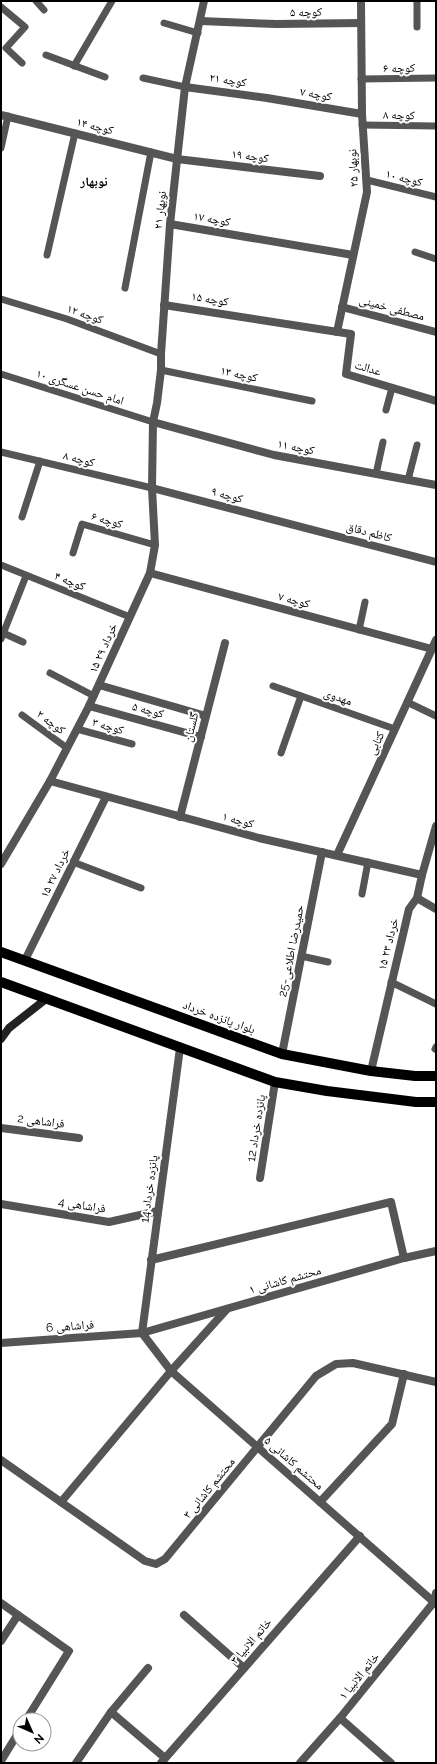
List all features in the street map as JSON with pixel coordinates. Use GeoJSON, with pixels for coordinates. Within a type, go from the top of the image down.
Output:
{"type":"FeatureCollection","features":[{"type":"Feature","properties":{"kind":"main road","name":"بلوار پانزده خرداد"},"geometry":{"type":"LineString","coordinates":[[1,952],[282,1054],[371,1071],[415,1076],[436,1076]]}},
{"type":"Feature","properties":{"kind":"main road"},"geometry":{"type":"LineString","coordinates":[[1,982],[275,1082],[327,1091],[416,1102],[436,1102]]}},
{"type":"Feature","properties":{"kind":"main road"},"geometry":{"type":"LineString","coordinates":[[1,1039],[9,1028],[46,999]]}},
{"type":"Feature","properties":{"kind":"street","name":"نوبهار ۲۱"},"geometry":{"type":"LineString","coordinates":[[153,422],[161,370],[160,354],[170,224],[185,87],[204,1]]}},
{"type":"Feature","properties":{"kind":"street","name":"نوبهار ۲۵"},"geometry":{"type":"LineString","coordinates":[[337,332],[367,192],[362,125],[361,1]]}},
{"type":"Feature","properties":{"kind":"street","name":"کوچه ۵"},"geometry":{"type":"LineString","coordinates":[[200,21],[276,24],[361,23]]}},
{"type":"Feature","properties":{"kind":"street","name":"کوچه ۲۱"},"geometry":{"type":"LineString","coordinates":[[185,87],[267,98]]}},
{"type":"Feature","properties":{"kind":"street","name":"کوچه ۷"},"geometry":{"type":"LineString","coordinates":[[267,98],[362,114]]}},
{"type":"Feature","properties":{"kind":"street","name":"کوچه ۱۴"},"geometry":{"type":"LineString","coordinates":[[4,116],[177,159]]}},
{"type":"Feature","properties":{"kind":"street","name":"کوچه ۱۹"},"geometry":{"type":"LineString","coordinates":[[177,159],[320,176]]}},
{"type":"Feature","properties":{"kind":"street","name":"کوچه ۱۷"},"geometry":{"type":"LineString","coordinates":[[170,224],[353,255]]}},
{"type":"Feature","properties":{"kind":"street","name":"کوچه ۱۵"},"geometry":{"type":"LineString","coordinates":[[164,305],[337,332]]}},
{"type":"Feature","properties":{"kind":"street","name":"مصطفی خمینی"},"geometry":{"type":"LineString","coordinates":[[342,307],[436,332]]}},
{"type":"Feature","properties":{"kind":"street","name":"عدالت"},"geometry":{"type":"LineString","coordinates":[[337,332],[351,334],[346,374],[436,400]]}},
{"type":"Feature","properties":{"kind":"street","name":"کوچه ۱۱"},"geometry":{"type":"LineString","coordinates":[[153,422],[274,455],[436,484]]}},
{"type":"Feature","properties":{"kind":"street","name":"۱۵ خرداد ۲۹"},"geometry":{"type":"LineString","coordinates":[[1,864],[68,748],[99,686],[150,572],[154,545],[152,488],[153,422]]}},
{"type":"Feature","properties":{"kind":"street","name":"کوچه ۹"},"geometry":{"type":"LineString","coordinates":[[152,488],[297,526]]}},
{"type":"Feature","properties":{"kind":"street","name":"کاظم دقاق"},"geometry":{"type":"LineString","coordinates":[[297,526],[436,562]]}},
{"type":"Feature","properties":{"kind":"street","name":"کوچه ۷"},"geometry":{"type":"LineString","coordinates":[[150,572],[432,649]]}},
{"type":"Feature","properties":{"kind":"street","name":"کتابی"},"geometry":{"type":"LineString","coordinates":[[337,855],[436,640]]}},
{"type":"Feature","properties":{"kind":"street","name":"گلستان"},"geometry":{"type":"LineString","coordinates":[[180,817],[226,643]]}},
{"type":"Feature","properties":{"kind":"street","name":"کوچه ۵"},"geometry":{"type":"LineString","coordinates":[[99,686],[206,716]]}},
{"type":"Feature","properties":{"kind":"street","name":"کوچه ۵"},"geometry":{"type":"LineString","coordinates":[[89,706],[201,737]]}},
{"type":"Feature","properties":{"kind":"street","name":"کوچه ۱"},"geometry":{"type":"LineString","coordinates":[[50,781],[259,838],[422,875]]}},
{"type":"Feature","properties":{"kind":"street","name":"۱۵ خرداد ۲۷"},"geometry":{"type":"LineString","coordinates":[[25,960],[106,797]]}},
{"type":"Feature","properties":{"kind":"street","name":"۱۵ خرداد ۲۳"},"geometry":{"type":"LineString","coordinates":[[371,1071],[409,908],[417,898],[436,826]]}},
{"type":"Feature","properties":{"kind":"street","name":"حمیدرضا اطلاعی-25"},"geometry":{"type":"LineString","coordinates":[[282,1054],[322,852]]}},
{"type":"Feature","properties":{"kind":"street"},"geometry":{"type":"LineString","coordinates":[[417,898],[436,909]]}},
{"type":"Feature","properties":{"kind":"street","name":"پانزده خرداد 14"},"geometry":{"type":"LineString","coordinates":[[142,1334],[180,1048]]}},
{"type":"Feature","properties":{"kind":"street","name":"پانزده خرداد 12"},"geometry":{"type":"LineString","coordinates":[[260,1178],[275,1082]]}},
{"type":"Feature","properties":{"kind":"street","name":"فراشاهی 2"},"geometry":{"type":"LineString","coordinates":[[1,1128],[79,1138]]}},
{"type":"Feature","properties":{"kind":"street"},"geometry":{"type":"LineString","coordinates":[[151,1260],[391,1202],[404,1258]]}},
{"type":"Feature","properties":{"kind":"street","name":"فراشاهی 4"},"geometry":{"type":"LineString","coordinates":[[1,1204],[109,1222],[158,1211]]}},
{"type":"Feature","properties":{"kind":"street","name":"محتشم کاشانی ۱"},"geometry":{"type":"LineString","coordinates":[[142,1334],[404,1258],[436,1251]]}},
{"type":"Feature","properties":{"kind":"street"},"geometry":{"type":"LineString","coordinates":[[61,1502],[171,1370],[227,1309]]}},
{"type":"Feature","properties":{"kind":"street","name":"فراشاهی 6"},"geometry":{"type":"LineString","coordinates":[[1,1343],[142,1334]]}},
{"type":"Feature","properties":{"kind":"street","name":"محتشم کاشانی ۵"},"geometry":{"type":"LineString","coordinates":[[142,1334],[171,1370],[435,1603]]}},
{"type":"Feature","properties":{"kind":"street","name":"محتشم کاشانی ۳"},"geometry":{"type":"LineString","coordinates":[[1,1460],[145,1561],[156,1564],[165,1559],[316,1376],[336,1364],[353,1363],[436,1382]]}},
{"type":"Feature","properties":{"kind":"street"},"geometry":{"type":"LineString","coordinates":[[320,1502],[392,1424],[404,1374]]}},
{"type":"Feature","properties":{"kind":"street","name":"خاتم الانبیا ۳"},"geometry":{"type":"LineString","coordinates":[[163,1761],[360,1536]]}},
{"type":"Feature","properties":{"kind":"street"},"geometry":{"type":"LineString","coordinates":[[435,1603],[436,1593]]}},
{"type":"Feature","properties":{"kind":"street"},"geometry":{"type":"LineString","coordinates":[[1,1603],[69,1651],[31,1712]]}},
{"type":"Feature","properties":{"kind":"street","name":"خاتم الانبیا ۱"},"geometry":{"type":"LineString","coordinates":[[300,1763],[340,1718],[435,1603]]}},
{"type":"Feature","properties":{"kind":"street"},"geometry":{"type":"LineString","coordinates":[[1,1641],[18,1615]]}},
{"type":"Feature","properties":{"kind":"street"},"geometry":{"type":"LineString","coordinates":[[184,1615],[244,1668]]}},
{"type":"Feature","properties":{"kind":"street"},"geometry":{"type":"LineString","coordinates":[[76,1763],[111,1712],[148,1668]]}},
{"type":"Feature","properties":{"kind":"street"},"geometry":{"type":"LineString","coordinates":[[111,1712],[163,1761]]}},
{"type":"Feature","properties":{"kind":"street"},"geometry":{"type":"LineString","coordinates":[[340,1718],[391,1763]]}},
{"type":"Feature","properties":{"kind":"street"},"geometry":{"type":"LineString","coordinates":[[1,1761],[12,1743]]}},
{"type":"Feature","properties":{"kind":"lane"},"geometry":{"type":"LineString","coordinates":[[36,1],[44,10]]}},
{"type":"Feature","properties":{"kind":"lane"},"geometry":{"type":"LineString","coordinates":[[74,66],[112,1]]}},
{"type":"Feature","properties":{"kind":"lane"},"geometry":{"type":"LineString","coordinates":[[417,1],[417,27]]}},
{"type":"Feature","properties":{"kind":"lane"},"geometry":{"type":"LineString","coordinates":[[1,7],[25,26],[6,48],[22,63]]}},
{"type":"Feature","properties":{"kind":"lane"},"geometry":{"type":"LineString","coordinates":[[164,23],[198,33]]}},
{"type":"Feature","properties":{"kind":"lane"},"geometry":{"type":"LineString","coordinates":[[46,55],[105,77]]}},
{"type":"Feature","properties":{"kind":"lane"},"geometry":{"type":"LineString","coordinates":[[143,78],[185,87]]}},
{"type":"Feature","properties":{"kind":"lane","name":"کوچه ۶"},"geometry":{"type":"LineString","coordinates":[[362,79],[436,78]]}},
{"type":"Feature","properties":{"kind":"lane"},"geometry":{"type":"LineString","coordinates":[[1,148],[4,116]]}},
{"type":"Feature","properties":{"kind":"lane","name":"کوچه ۸"},"geometry":{"type":"LineString","coordinates":[[362,125],[436,126]]}},
{"type":"Feature","properties":{"kind":"lane"},"geometry":{"type":"LineString","coordinates":[[47,255],[76,134]]}},
{"type":"Feature","properties":{"kind":"lane"},"geometry":{"type":"LineString","coordinates":[[125,288],[151,152]]}},
{"type":"Feature","properties":{"kind":"lane","name":"کوچه ۱۰"},"geometry":{"type":"LineString","coordinates":[[367,180],[436,197]]}},
{"type":"Feature","properties":{"kind":"lane"},"geometry":{"type":"LineString","coordinates":[[415,252],[436,259]]}},
{"type":"Feature","properties":{"kind":"lane","name":"کوچه ۱۲"},"geometry":{"type":"LineString","coordinates":[[1,300],[67,319],[160,354]]}},
{"type":"Feature","properties":{"kind":"lane","name":"کوچه ۱۳"},"geometry":{"type":"LineString","coordinates":[[161,370],[312,401]]}},
{"type":"Feature","properties":{"kind":"lane","name":"امام حسن عسگری ۱۰"},"geometry":{"type":"LineString","coordinates":[[1,374],[153,422]]}},
{"type":"Feature","properties":{"kind":"lane"},"geometry":{"type":"LineString","coordinates":[[386,410],[392,388]]}},
{"type":"Feature","properties":{"kind":"lane"},"geometry":{"type":"LineString","coordinates":[[376,474],[382,442]]}},
{"type":"Feature","properties":{"kind":"lane"},"geometry":{"type":"LineString","coordinates":[[408,480],[417,445]]}},
{"type":"Feature","properties":{"kind":"lane","name":"کوچه ۸"},"geometry":{"type":"LineString","coordinates":[[1,452],[152,488]]}},
{"type":"Feature","properties":{"kind":"lane"},"geometry":{"type":"LineString","coordinates":[[22,517],[40,461]]}},
{"type":"Feature","properties":{"kind":"lane","name":"کوچه ۶"},"geometry":{"type":"LineString","coordinates":[[73,553],[82,524],[154,545]]}},
{"type":"Feature","properties":{"kind":"lane","name":"کوچه ۴"},"geometry":{"type":"LineString","coordinates":[[2,566],[130,617]]}},
{"type":"Feature","properties":{"kind":"lane"},"geometry":{"type":"LineString","coordinates":[[23,642],[2,634],[26,576]]}},
{"type":"Feature","properties":{"kind":"lane"},"geometry":{"type":"LineString","coordinates":[[359,630],[365,602]]}},
{"type":"Feature","properties":{"kind":"lane"},"geometry":{"type":"LineString","coordinates":[[50,673],[94,696]]}},
{"type":"Feature","properties":{"kind":"lane","name":"مهدوی"},"geometry":{"type":"LineString","coordinates":[[273,686],[395,729]]}},
{"type":"Feature","properties":{"kind":"lane"},"geometry":{"type":"LineString","coordinates":[[282,753],[301,696]]}},
{"type":"Feature","properties":{"kind":"lane"},"geometry":{"type":"LineString","coordinates":[[407,702],[436,716]]}},
{"type":"Feature","properties":{"kind":"lane","name":"کوچه ۲"},"geometry":{"type":"LineString","coordinates":[[22,715],[68,748]]}},
{"type":"Feature","properties":{"kind":"lane","name":"کوچه ۳"},"geometry":{"type":"LineString","coordinates":[[77,728],[132,744]]}},
{"type":"Feature","properties":{"kind":"lane"},"geometry":{"type":"LineString","coordinates":[[74,862],[141,888]]}},
{"type":"Feature","properties":{"kind":"lane"},"geometry":{"type":"LineString","coordinates":[[362,894],[368,862]]}},
{"type":"Feature","properties":{"kind":"lane"},"geometry":{"type":"LineString","coordinates":[[302,956],[328,962]]}},
{"type":"Feature","properties":{"kind":"lane"},"geometry":{"type":"LineString","coordinates":[[391,982],[436,1004]]}},
{"type":"Feature","properties":{"kind":"district","name":"نوبهار"},"geometry":{"type":"Point","coordinates":[94,181]}}]}
